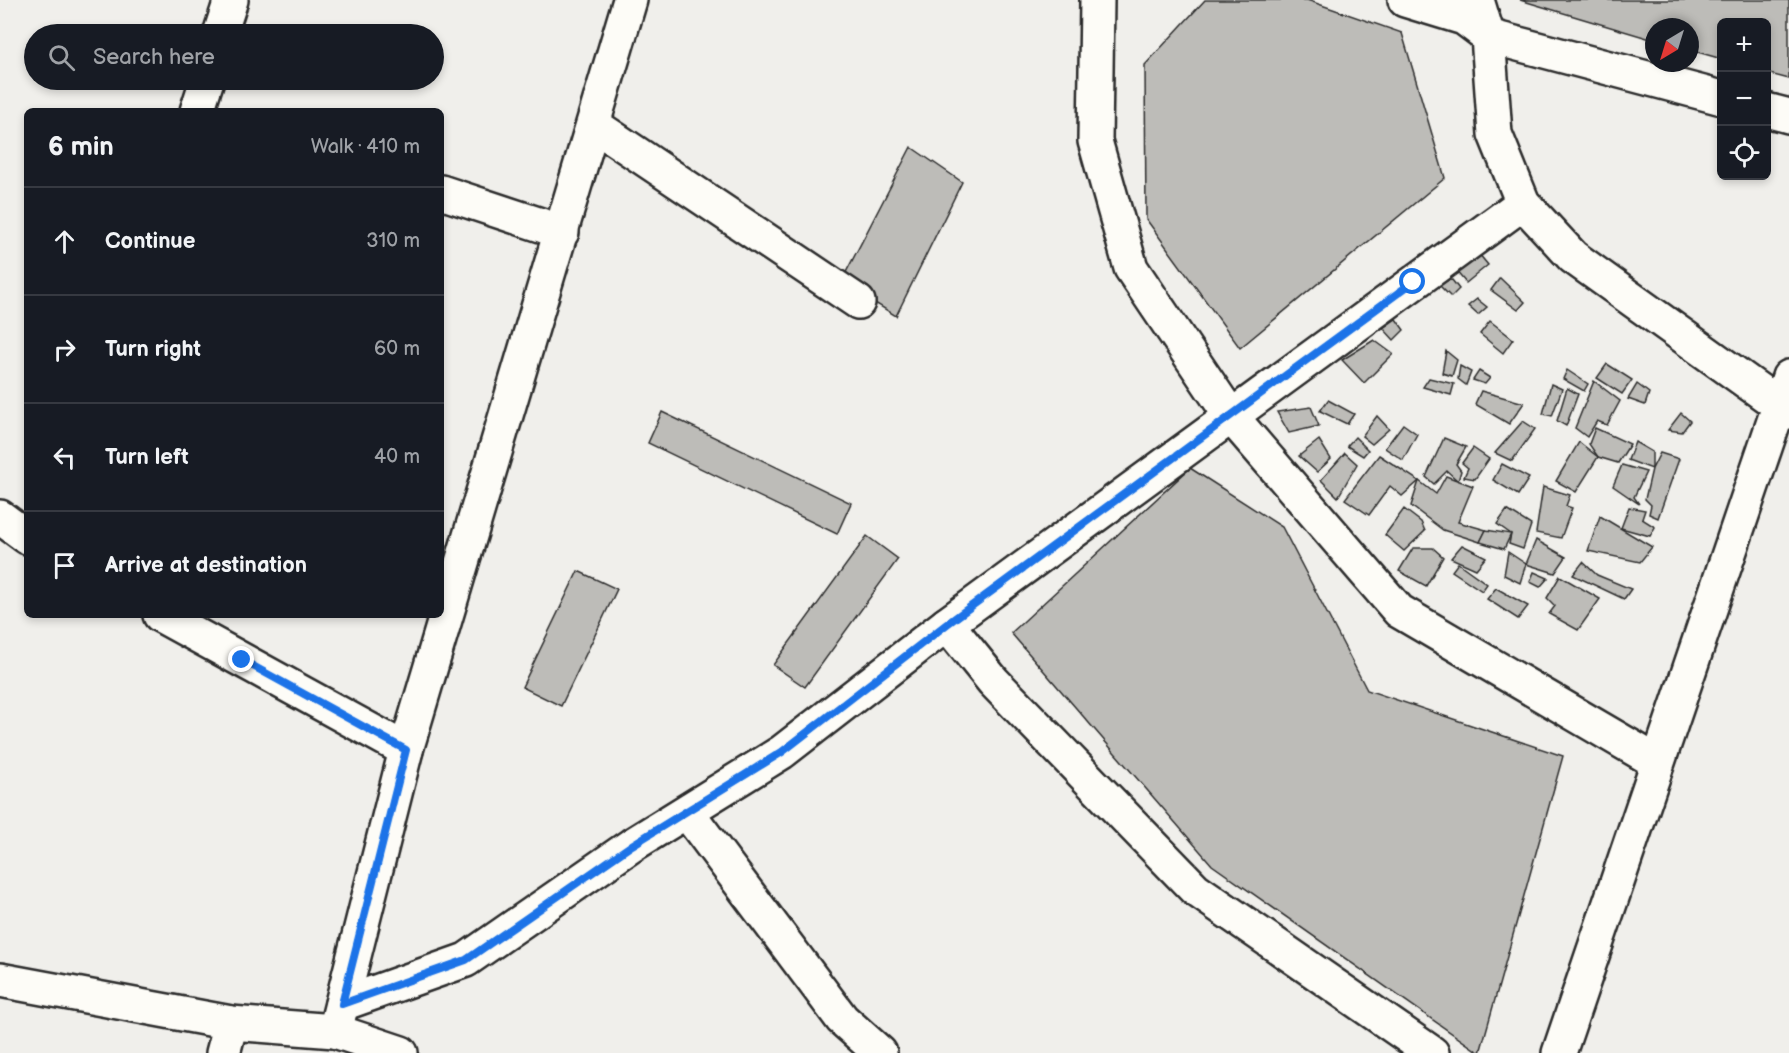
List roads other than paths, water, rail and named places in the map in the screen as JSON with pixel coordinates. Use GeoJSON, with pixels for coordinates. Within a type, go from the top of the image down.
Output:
{"type":"FeatureCollection","features":[{"type":"Feature","properties":{"kind":"street"},"geometry":{"type":"LineString","coordinates":[[223,24],[231,0]]}},
{"type":"Feature","properties":{"kind":"street"},"geometry":{"type":"LineString","coordinates":[[339,1017],[406,750],[630,0]]}},
{"type":"Feature","properties":{"kind":"street"},"geometry":{"type":"LineString","coordinates":[[1096,0],[1095,141],[1131,268],[1230,415],[1400,611],[1657,762]]}},
{"type":"Feature","properties":{"kind":"street"},"geometry":{"type":"LineString","coordinates":[[1405,0],[1464,18],[1488,36],[1717,97]]}},
{"type":"Feature","properties":{"kind":"street"},"geometry":{"type":"LineString","coordinates":[[1477,0],[1488,36],[1495,134],[1523,203],[1573,257],[1786,398],[1657,762],[1559,1053]]}},
{"type":"Feature","properties":{"kind":"street"},"geometry":{"type":"LineString","coordinates":[[198,108],[204,90]]}},
{"type":"Feature","properties":{"kind":"street"},"geometry":{"type":"LineString","coordinates":[[1771,111],[1789,116]]}},
{"type":"Feature","properties":{"kind":"street"},"geometry":{"type":"LineString","coordinates":[[594,125],[858,302]]}},
{"type":"Feature","properties":{"kind":"street"},"geometry":{"type":"LineString","coordinates":[[444,193],[562,232]]}},
{"type":"Feature","properties":{"kind":"street"},"geometry":{"type":"LineString","coordinates":[[0,980],[227,1038],[339,1017],[466,960],[632,845],[782,752],[947,624],[1523,203]]}},
{"type":"Feature","properties":{"kind":"street"},"geometry":{"type":"LineString","coordinates":[[0,517],[24,535]]}},
{"type":"Feature","properties":{"kind":"street"},"geometry":{"type":"LineString","coordinates":[[164,618],[406,750]]}},
{"type":"Feature","properties":{"kind":"street"},"geometry":{"type":"LineString","coordinates":[[947,624],[993,681],[1195,889],[1432,1053]]}},
{"type":"Feature","properties":{"kind":"street"},"geometry":{"type":"LineString","coordinates":[[687,812],[842,1019],[880,1053]]}},
{"type":"Feature","properties":{"kind":"street"},"geometry":{"type":"LineString","coordinates":[[339,1017],[401,1053]]}}]}
